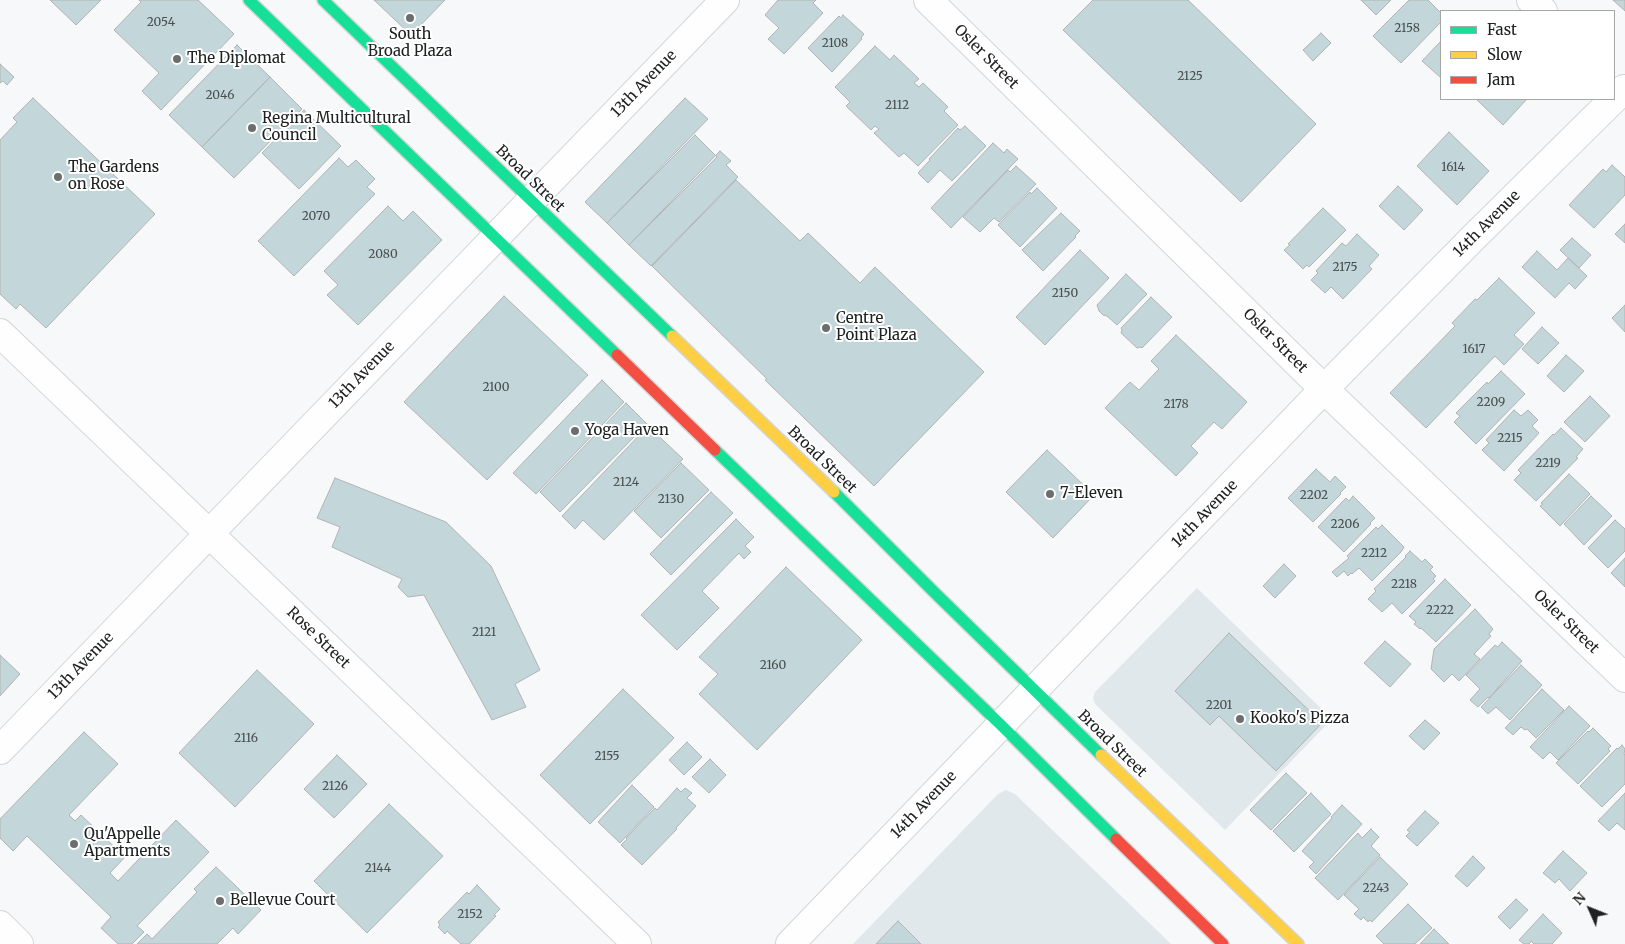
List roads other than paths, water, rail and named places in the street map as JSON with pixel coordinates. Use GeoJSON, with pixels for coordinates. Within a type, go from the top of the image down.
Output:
{"type":"FeatureCollection","features":[{"type":"Feature","properties":{"kind":"main road"},"geometry":{"type":"LineString","coordinates":[[249,0],[1001,725],[1222,944]]}},
{"type":"Feature","properties":{"kind":"main road","name":"Broad Street"},"geometry":{"type":"LineString","coordinates":[[323,0],[841,499],[1035,690],[1298,944]]}},
{"type":"Feature","properties":{"kind":"street","name":"13th Avenue"},"geometry":{"type":"LineString","coordinates":[[0,750],[725,0]]}},
{"type":"Feature","properties":{"kind":"street","name":"Osler Street"},"geometry":{"type":"LineString","coordinates":[[928,0],[1324,389],[1625,678]]}},
{"type":"Feature","properties":{"kind":"street"},"geometry":{"type":"LineString","coordinates":[[1531,0],[1542,10]]}},
{"type":"Feature","properties":{"kind":"street"},"geometry":{"type":"LineString","coordinates":[[1615,79],[1625,89]]}},
{"type":"Feature","properties":{"kind":"street","name":"14th Avenue"},"geometry":{"type":"LineString","coordinates":[[1615,99],[1625,89]]}},
{"type":"Feature","properties":{"kind":"street","name":"14th Avenue"},"geometry":{"type":"LineString","coordinates":[[790,944],[1324,389],[1474,237],[1614,100]]}},
{"type":"Feature","properties":{"kind":"street","name":"Rose Street"},"geometry":{"type":"LineString","coordinates":[[0,333],[637,944]]}},
{"type":"Feature","properties":{"kind":"street"},"geometry":{"type":"LineString","coordinates":[[0,925],[19,944]]}},
{"type":"Feature","properties":{"kind":"place","name":"South Broad Plaza"},"geometry":{"type":"Point","coordinates":[410,18]}},
{"type":"Feature","properties":{"kind":"place","name":"The Diplomat"},"geometry":{"type":"Point","coordinates":[177,59]}},
{"type":"Feature","properties":{"kind":"place","name":"Regina Multicultural Council"},"geometry":{"type":"Point","coordinates":[252,128]}},
{"type":"Feature","properties":{"kind":"place","name":"The Gardens on Rose"},"geometry":{"type":"Point","coordinates":[58,177]}},
{"type":"Feature","properties":{"kind":"place","name":"Centre Point Plaza"},"geometry":{"type":"Point","coordinates":[826,328]}},
{"type":"Feature","properties":{"kind":"place","name":"Yoga Haven"},"geometry":{"type":"Point","coordinates":[575,431]}},
{"type":"Feature","properties":{"kind":"place","name":"7-Eleven"},"geometry":{"type":"Point","coordinates":[1050,494]}},
{"type":"Feature","properties":{"kind":"place","name":"Kooko's Pizza"},"geometry":{"type":"Point","coordinates":[1240,719]}},
{"type":"Feature","properties":{"kind":"place","name":"Qu'Appelle Apartments"},"geometry":{"type":"Point","coordinates":[74,844]}},
{"type":"Feature","properties":{"kind":"place","name":"Bellevue Court"},"geometry":{"type":"Point","coordinates":[220,901]}}]}
